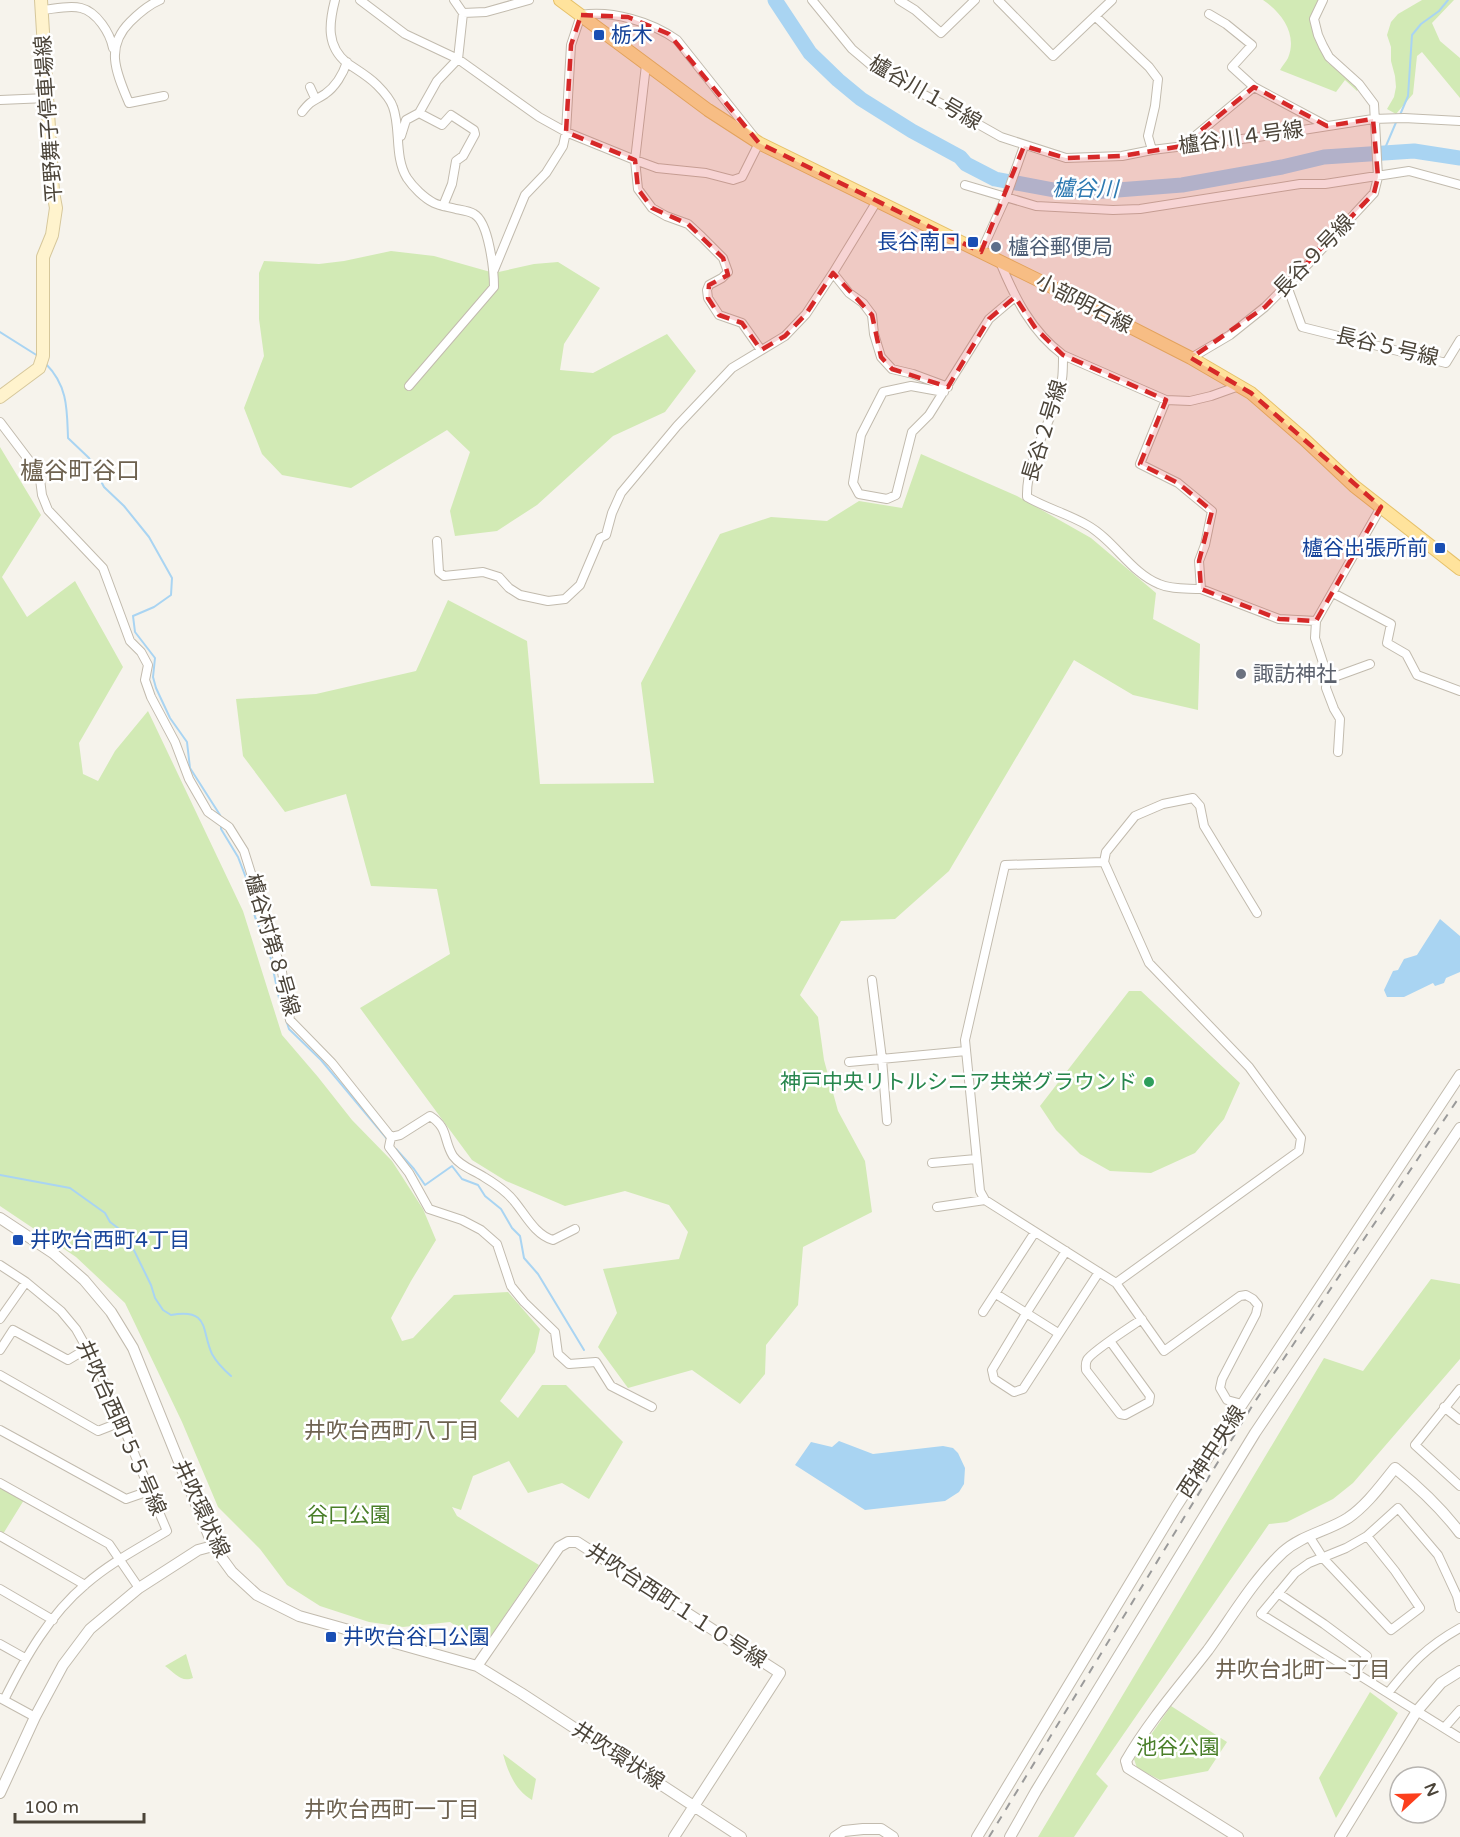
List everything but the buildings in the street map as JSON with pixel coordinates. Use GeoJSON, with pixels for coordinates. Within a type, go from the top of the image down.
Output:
{"type":"FeatureCollection","features":[{"type":"Feature","properties":{"kind":"main road","name":"小部明石線"},"geometry":{"type":"LineString","coordinates":[[564,1],[646,65],[708,110],[759,143],[1191,358],[1251,393],[1354,486],[1460,569]]}},
{"type":"Feature","properties":{"kind":"main road","name":"平野舞子停車場線"},"geometry":{"type":"LineString","coordinates":[[0,397],[39,368],[42,359],[44,257],[52,235],[56,208],[53,192],[42,5]]}},
{"type":"Feature","properties":{"kind":"street"},"geometry":{"type":"LineString","coordinates":[[114,55],[115,43],[124,28],[137,15],[160,0]]}},
{"type":"Feature","properties":{"kind":"street"},"geometry":{"type":"LineString","coordinates":[[335,0],[330,20],[330,38],[347,62],[385,92],[398,125],[401,164],[407,178],[434,203],[474,214],[483,224],[494,270],[494,287],[409,386]]}},
{"type":"Feature","properties":{"kind":"street"},"geometry":{"type":"LineString","coordinates":[[362,0],[405,33],[458,59],[539,117],[566,132],[657,168],[706,173],[733,180],[742,177],[759,143],[677,40],[669,34],[628,17],[594,13],[581,15],[571,45],[566,132],[563,146],[546,173],[525,195],[494,270]]}},
{"type":"Feature","properties":{"kind":"street"},"geometry":{"type":"LineString","coordinates":[[399,144],[406,120],[419,112],[437,81],[458,59],[463,13],[454,0]]}},
{"type":"Feature","properties":{"kind":"street"},"geometry":{"type":"LineString","coordinates":[[463,13],[486,12],[529,0]]}},
{"type":"Feature","properties":{"kind":"street"},"geometry":{"type":"LineString","coordinates":[[899,0],[915,10],[941,33],[975,0]]}},
{"type":"Feature","properties":{"kind":"street"},"geometry":{"type":"LineString","coordinates":[[998,0],[1053,56],[1112,0]]}},
{"type":"Feature","properties":{"kind":"street"},"geometry":{"type":"LineString","coordinates":[[1323,0],[1314,19],[1318,35],[1329,57],[1359,84],[1374,104],[1373,119],[1378,177]]}},
{"type":"Feature","properties":{"kind":"street","name":"櫨谷川１号線"},"geometry":{"type":"LineString","coordinates":[[814,1],[852,49],[878,71],[1001,137],[1024,146]]}},
{"type":"Feature","properties":{"kind":"street"},"geometry":{"type":"LineString","coordinates":[[42,5],[63,4],[82,8],[96,18],[107,32],[112,44],[120,82],[129,104],[164,96]]}},
{"type":"Feature","properties":{"kind":"street"},"geometry":{"type":"LineString","coordinates":[[1209,14],[1226,24],[1252,45],[1233,67],[1254,87],[1327,126]]}},
{"type":"Feature","properties":{"kind":"street"},"geometry":{"type":"LineString","coordinates":[[1095,15],[1149,67],[1158,79],[1148,136],[1152,150]]}},
{"type":"Feature","properties":{"kind":"street"},"geometry":{"type":"LineString","coordinates":[[302,112],[310,101],[325,94],[343,73],[347,62]]}},
{"type":"Feature","properties":{"kind":"street"},"geometry":{"type":"LineString","coordinates":[[646,65],[635,160],[638,189],[652,208],[688,224],[723,258],[728,272],[709,285],[706,290],[708,298],[719,315],[742,323],[761,350]]}},
{"type":"Feature","properties":{"kind":"street"},"geometry":{"type":"LineString","coordinates":[[310,87],[315,98]]}},
{"type":"Feature","properties":{"kind":"street"},"geometry":{"type":"LineString","coordinates":[[1182,146],[1254,87]]}},
{"type":"Feature","properties":{"kind":"street"},"geometry":{"type":"LineString","coordinates":[[0,100],[47,98]]}},
{"type":"Feature","properties":{"kind":"street"},"geometry":{"type":"LineString","coordinates":[[419,112],[442,125],[451,115],[474,130],[475,134],[463,156],[456,161],[452,184],[443,206]]}},
{"type":"Feature","properties":{"kind":"street","name":"櫨谷川４号線"},"geometry":{"type":"LineString","coordinates":[[1024,146],[1066,158],[1122,156],[1373,119],[1460,121]]}},
{"type":"Feature","properties":{"kind":"street"},"geometry":{"type":"LineString","coordinates":[[981,252],[1006,197],[1024,146]]}},
{"type":"Feature","properties":{"kind":"street"},"geometry":{"type":"LineString","coordinates":[[965,185],[1036,206],[1113,210],[1140,209],[1300,184],[1324,184],[1409,171],[1460,185]]}},
{"type":"Feature","properties":{"kind":"street","name":"長谷９号線"},"geometry":{"type":"LineString","coordinates":[[1191,358],[1230,335],[1287,286],[1374,193],[1378,177]]}},
{"type":"Feature","properties":{"kind":"street"},"geometry":{"type":"LineString","coordinates":[[437,541],[439,572],[444,576],[483,572],[499,577],[520,594],[548,601],[565,599],[580,585],[600,538],[606,535],[621,493],[677,426],[732,368],[785,336],[806,314],[878,201]]}},
{"type":"Feature","properties":{"kind":"street"},"geometry":{"type":"LineString","coordinates":[[1000,261],[1015,297],[1036,329],[1064,355]]}},
{"type":"Feature","properties":{"kind":"street"},"geometry":{"type":"LineString","coordinates":[[833,273],[849,293],[863,303],[872,315],[874,334],[881,357],[892,369],[923,377],[946,389]]}},
{"type":"Feature","properties":{"kind":"street","name":"長谷５号線"},"geometry":{"type":"LineString","coordinates":[[1287,286],[1302,327],[1446,363],[1460,342]]}},
{"type":"Feature","properties":{"kind":"street"},"geometry":{"type":"LineString","coordinates":[[946,389],[910,386],[883,392],[861,435],[853,483],[859,494],[887,499],[896,495],[912,432],[929,415],[946,389],[989,320],[1015,297]]}},
{"type":"Feature","properties":{"kind":"street","name":"長谷２号線"},"geometry":{"type":"LineString","coordinates":[[1166,400],[1064,355],[1059,395],[1039,444],[1027,483],[1027,497],[1087,524],[1103,536],[1140,572],[1158,584],[1175,588],[1201,589]]}},
{"type":"Feature","properties":{"kind":"street"},"geometry":{"type":"LineString","coordinates":[[1239,386],[1190,401],[1166,400],[1140,464],[1178,483],[1212,511],[1199,561],[1201,589],[1279,619],[1316,621]]}},
{"type":"Feature","properties":{"kind":"street","name":"櫨谷村第８号線"},"geometry":{"type":"LineString","coordinates":[[0,422],[31,463],[40,480],[42,495],[48,510],[103,568],[130,641],[141,652],[148,665],[145,680],[175,742],[189,779],[208,812],[229,827],[244,851],[282,972],[290,1020],[332,1063],[390,1141],[389,1147],[409,1173],[429,1209],[462,1220],[481,1230],[497,1244],[511,1286],[555,1332],[558,1354],[569,1365],[596,1362],[611,1386],[652,1407]]}},
{"type":"Feature","properties":{"kind":"street"},"geometry":{"type":"LineString","coordinates":[[1338,752],[1340,719],[1326,688],[1326,675],[1315,638],[1316,621],[1381,507]]}},
{"type":"Feature","properties":{"kind":"street"},"geometry":{"type":"LineString","coordinates":[[1333,592],[1391,624],[1387,644],[1406,654],[1417,675],[1460,691]]}},
{"type":"Feature","properties":{"kind":"street"},"geometry":{"type":"LineString","coordinates":[[1326,680],[1370,664]]}},
{"type":"Feature","properties":{"kind":"street"},"geometry":{"type":"LineString","coordinates":[[1116,1283],[1299,1151],[1301,1138],[1249,1067],[1149,963],[1104,861],[1106,852],[1135,816],[1162,804],[1194,798],[1200,806],[1204,826],[1257,913]]}},
{"type":"Feature","properties":{"kind":"street"},"geometry":{"type":"LineString","coordinates":[[1104,861],[1005,865],[965,1040],[980,1191],[985,1200],[1116,1283],[1164,1351],[1240,1296],[1246,1295],[1253,1299],[1258,1305],[1257,1314],[1222,1379],[1220,1388],[1227,1400],[1242,1404]]}},
{"type":"Feature","properties":{"kind":"street"},"geometry":{"type":"LineString","coordinates":[[872,980],[887,1121]]}},
{"type":"Feature","properties":{"kind":"street"},"geometry":{"type":"LineString","coordinates":[[849,1062],[966,1051]]}},
{"type":"Feature","properties":{"kind":"street","name":"西神中央線"},"geometry":{"type":"LineString","coordinates":[[977,1837],[1176,1507],[1460,1075]]}},
{"type":"Feature","properties":{"kind":"street"},"geometry":{"type":"LineString","coordinates":[[390,1141],[430,1116],[440,1122],[453,1156],[466,1168],[483,1176],[513,1200],[545,1238],[553,1240],[575,1229]]}},
{"type":"Feature","properties":{"kind":"street","name":"西神中央線"},"geometry":{"type":"LineString","coordinates":[[1012,1837],[1036,1791],[1255,1433],[1460,1128]]}},
{"type":"Feature","properties":{"kind":"street"},"geometry":{"type":"LineString","coordinates":[[932,1163],[976,1159]]}},
{"type":"Feature","properties":{"kind":"street"},"geometry":{"type":"LineString","coordinates":[[937,1207],[985,1200]]}},
{"type":"Feature","properties":{"kind":"street","name":"井吹環状線"},"geometry":{"type":"LineString","coordinates":[[0,1218],[53,1253],[84,1280],[111,1312],[134,1348],[213,1546],[232,1572],[257,1595],[299,1616],[477,1666],[741,1837]]}},
{"type":"Feature","properties":{"kind":"street"},"geometry":{"type":"LineString","coordinates":[[983,1312],[1035,1232]]}},
{"type":"Feature","properties":{"kind":"street"},"geometry":{"type":"LineString","coordinates":[[1066,1251],[992,1370],[994,1379],[1014,1392],[1023,1389],[1099,1272]]}},
{"type":"Feature","properties":{"kind":"street","name":"井吹台西町５５号線"},"geometry":{"type":"LineString","coordinates":[[0,1265],[26,1282],[60,1311],[76,1329],[88,1348],[167,1531],[85,1585],[52,1620],[25,1658],[2,1699]]}},
{"type":"Feature","properties":{"kind":"street"},"geometry":{"type":"LineString","coordinates":[[0,1319],[26,1282]]}},
{"type":"Feature","properties":{"kind":"street"},"geometry":{"type":"LineString","coordinates":[[996,1294],[1058,1333]]}},
{"type":"Feature","properties":{"kind":"street"},"geometry":{"type":"LineString","coordinates":[[1110,1341],[1150,1396],[1149,1402],[1125,1415],[1120,1414],[1086,1370],[1086,1363],[1088,1357],[1110,1341],[1142,1319]]}},
{"type":"Feature","properties":{"kind":"street"},"geometry":{"type":"LineString","coordinates":[[0,1350],[14,1330],[68,1360],[88,1348]]}},
{"type":"Feature","properties":{"kind":"street"},"geometry":{"type":"LineString","coordinates":[[0,1375],[98,1431],[121,1422]]}},
{"type":"Feature","properties":{"kind":"street"},"geometry":{"type":"LineString","coordinates":[[1460,1389],[1415,1445],[1460,1486]]}},
{"type":"Feature","properties":{"kind":"street"},"geometry":{"type":"LineString","coordinates":[[1444,1407],[1460,1420]]}},
{"type":"Feature","properties":{"kind":"street"},"geometry":{"type":"LineString","coordinates":[[0,1430],[126,1499],[149,1491]]}},
{"type":"Feature","properties":{"kind":"street"},"geometry":{"type":"LineString","coordinates":[[1238,1837],[1128,1768],[1126,1761],[1160,1712],[1265,1569],[1286,1550],[1309,1536],[1348,1518],[1395,1468],[1435,1503],[1460,1533]]}},
{"type":"Feature","properties":{"kind":"street"},"geometry":{"type":"LineString","coordinates":[[0,1483],[109,1544],[139,1588]]}},
{"type":"Feature","properties":{"kind":"street"},"geometry":{"type":"LineString","coordinates":[[1460,1608],[1457,1596],[1438,1555],[1398,1508],[1367,1536],[1309,1563],[1295,1573],[1262,1614],[1460,1738]]}},
{"type":"Feature","properties":{"kind":"street"},"geometry":{"type":"LineString","coordinates":[[0,1536],[85,1585]]}},
{"type":"Feature","properties":{"kind":"street"},"geometry":{"type":"LineString","coordinates":[[1309,1536],[1323,1558],[1391,1630],[1420,1608],[1395,1571],[1367,1536]]}},
{"type":"Feature","properties":{"kind":"street","name":"井吹台西町１１０号線"},"geometry":{"type":"LineString","coordinates":[[477,1666],[559,1547],[568,1542],[577,1542],[625,1572],[780,1674],[694,1807]]}},
{"type":"Feature","properties":{"kind":"street"},"geometry":{"type":"LineString","coordinates":[[0,1793],[35,1717],[63,1665],[90,1629],[139,1588],[198,1551],[213,1546]]}},
{"type":"Feature","properties":{"kind":"street"},"geometry":{"type":"LineString","coordinates":[[0,1589],[52,1620]]}},
{"type":"Feature","properties":{"kind":"street"},"geometry":{"type":"LineString","coordinates":[[1278,1593],[1367,1656],[1355,1672]]}},
{"type":"Feature","properties":{"kind":"street"},"geometry":{"type":"LineString","coordinates":[[1388,1693],[1417,1657],[1460,1628]]}},
{"type":"Feature","properties":{"kind":"street"},"geometry":{"type":"LineString","coordinates":[[0,1644],[25,1658]]}},
{"type":"Feature","properties":{"kind":"street"},"geometry":{"type":"LineString","coordinates":[[1340,1837],[1417,1711],[1442,1683],[1460,1671]]}},
{"type":"Feature","properties":{"kind":"street"},"geometry":{"type":"LineString","coordinates":[[2,1699],[35,1717]]}},
{"type":"Feature","properties":{"kind":"street"},"geometry":{"type":"LineString","coordinates":[[1444,1728],[1460,1710]]}},
{"type":"Feature","properties":{"kind":"street"},"geometry":{"type":"LineString","coordinates":[[971,1837],[1016,1774]]}},
{"type":"Feature","properties":{"kind":"street"},"geometry":{"type":"LineString","coordinates":[[674,1837],[694,1807]]}},
{"type":"Feature","properties":{"kind":"street"},"geometry":{"type":"LineString","coordinates":[[863,1829],[877,1837]]}},
{"type":"Feature","properties":{"kind":"street"},"geometry":{"type":"LineString","coordinates":[[835,1837],[844,1831],[863,1829],[881,1829],[893,1837]]}},
{"type":"Feature","properties":{"kind":"highlighted area"},"geometry":{"type":"Polygon","coordinates":[[[581,15],[628,17],[669,34],[759,143],[981,252],[1024,146],[1066,158],[1122,156],[1182,146],[1254,87],[1327,126],[1373,119],[1378,177],[1374,193],[1265,307],[1191,358],[1251,393],[1381,507],[1316,621],[1279,619],[1201,589],[1199,561],[1212,511],[1178,483],[1140,464],[1166,400],[1063,355],[1036,329],[1015,297],[989,319],[948,387],[892,369],[881,357],[872,315],[833,273],[806,314],[785,336],[761,350],[742,323],[719,315],[708,298],[709,285],[728,275],[723,258],[688,224],[652,208],[638,189],[635,160],[566,132],[571,45],[581,15]]]}},
{"type":"Feature","properties":{"kind":"green space"},"geometry":{"type":"Polygon","coordinates":[[[1263,0],[1320,0],[1313,15],[1314,36],[1328,63],[1345,73],[1359,87],[1357,91],[1345,80],[1336,92],[1280,70],[1288,58],[1291,40],[1286,24],[1263,0]]]}},
{"type":"Feature","properties":{"kind":"green space"},"geometry":{"type":"Polygon","coordinates":[[[1422,0],[1454,0],[1432,23],[1440,41],[1460,58],[1460,98],[1422,52],[1417,56],[1413,94],[1396,114],[1387,109],[1394,97],[1396,87],[1391,47],[1387,35],[1391,22],[1398,14],[1422,0]]]}},
{"type":"Feature","properties":{"kind":"green space"},"geometry":{"type":"Polygon","coordinates":[[[391,251],[434,256],[494,273],[534,264],[558,262],[600,288],[564,344],[560,370],[593,373],[667,334],[696,371],[665,412],[613,436],[537,505],[497,531],[455,536],[450,511],[470,452],[447,430],[351,488],[282,475],[262,454],[244,408],[264,356],[259,319],[259,273],[264,261],[319,264],[391,251]]]}},
{"type":"Feature","properties":{"kind":"green space","name":"谷口公園"},"geometry":{"type":"Polygon","coordinates":[[[0,447],[41,515],[2,577],[27,617],[75,581],[123,667],[79,743],[83,774],[98,781],[115,751],[148,711],[243,911],[282,1035],[352,1120],[392,1161],[423,1209],[436,1240],[391,1318],[402,1341],[413,1338],[454,1295],[508,1292],[540,1329],[535,1352],[500,1401],[518,1418],[542,1385],[566,1385],[623,1442],[589,1499],[562,1483],[528,1493],[509,1461],[473,1476],[461,1510],[452,1507],[457,1516],[539,1565],[485,1645],[450,1622],[403,1627],[369,1622],[320,1606],[287,1585],[260,1549],[218,1507],[182,1422],[125,1303],[76,1257],[0,1206],[0,447]]]}},
{"type":"Feature","properties":{"kind":"green space"},"geometry":{"type":"Polygon","coordinates":[[[921,454],[1017,496],[1091,538],[1156,593],[1153,619],[1200,644],[1198,710],[1133,695],[1074,660],[949,871],[895,919],[841,921],[800,995],[818,1017],[824,1060],[838,1111],[865,1161],[872,1212],[803,1247],[798,1305],[766,1345],[765,1374],[740,1404],[692,1370],[628,1388],[598,1347],[617,1313],[603,1269],[679,1259],[688,1232],[669,1205],[625,1191],[565,1206],[506,1181],[472,1160],[360,1008],[450,954],[437,889],[371,886],[346,794],[285,812],[243,756],[236,699],[316,694],[416,671],[448,600],[527,641],[540,784],[654,783],[641,683],[720,534],[771,517],[827,521],[859,501],[902,508],[921,454]]]}},
{"type":"Feature","properties":{"kind":"green space","name":"神戸中央リトルシニア共栄グラウンド"},"geometry":{"type":"Polygon","coordinates":[[[1129,991],[1141,991],[1240,1083],[1224,1119],[1195,1153],[1151,1173],[1110,1171],[1080,1154],[1056,1130],[1040,1106],[1129,991]]]}},
{"type":"Feature","properties":{"kind":"green space"},"geometry":{"type":"Polygon","coordinates":[[[1431,1279],[1460,1284],[1460,1359],[1353,1483],[1333,1499],[1287,1522],[1269,1524],[1096,1774],[1108,1786],[1074,1837],[1038,1837],[1324,1358],[1363,1371],[1431,1279]]]}},
{"type":"Feature","properties":{"kind":"green space"},"geometry":{"type":"Polygon","coordinates":[[[0,1486],[24,1500],[3,1534],[0,1532],[0,1486]]]}},
{"type":"Feature","properties":{"kind":"green space"},"geometry":{"type":"Polygon","coordinates":[[[186,1654],[193,1678],[189,1679],[178,1676],[165,1666],[186,1654]]]}},
{"type":"Feature","properties":{"kind":"green space"},"geometry":{"type":"Polygon","coordinates":[[[1370,1692],[1398,1713],[1336,1818],[1319,1778],[1370,1692]]]}},
{"type":"Feature","properties":{"kind":"green space","name":"池谷公園"},"geometry":{"type":"Polygon","coordinates":[[[1171,1706],[1227,1742],[1208,1771],[1160,1780],[1137,1768],[1134,1759],[1171,1706]]]}},
{"type":"Feature","properties":{"kind":"green space"},"geometry":{"type":"Polygon","coordinates":[[[503,1754],[536,1779],[532,1800],[513,1780],[503,1754]]]}},
{"type":"Feature","properties":{"kind":"water"},"geometry":{"type":"Polygon","coordinates":[[[1440,919],[1460,936],[1460,972],[1446,978],[1444,983],[1435,986],[1433,983],[1404,997],[1387,997],[1384,990],[1393,971],[1398,970],[1404,959],[1417,955],[1440,919]]]}},
{"type":"Feature","properties":{"kind":"water"},"geometry":{"type":"Polygon","coordinates":[[[839,1441],[873,1454],[943,1446],[953,1448],[965,1468],[964,1484],[959,1492],[945,1501],[865,1510],[795,1465],[811,1442],[832,1447],[839,1441]]]}},
{"type":"Feature","properties":{"kind":"waterway","name":"櫨谷川"},"geometry":{"type":"LineString","coordinates":[[775,0],[810,53],[861,99],[912,131],[960,157],[966,164],[995,179],[1054,190],[1092,192],[1182,185],[1324,157],[1414,151],[1460,158]]}},
{"type":"Feature","properties":{"kind":"waterway"},"geometry":{"type":"LineString","coordinates":[[1400,115],[1408,96],[1412,35],[1448,0]]}},
{"type":"Feature","properties":{"kind":"waterway"},"geometry":{"type":"LineString","coordinates":[[1383,153],[1397,120]]}},
{"type":"Feature","properties":{"kind":"waterway"},"geometry":{"type":"LineString","coordinates":[[0,332],[38,356]]}},
{"type":"Feature","properties":{"kind":"waterway"},"geometry":{"type":"LineString","coordinates":[[46,364],[59,381],[65,399],[68,438],[89,458],[104,487],[124,506],[149,537],[172,578],[171,595],[154,607],[133,616],[135,632],[155,658],[153,677],[156,688],[170,718],[187,742],[190,768],[221,819]]}},
{"type":"Feature","properties":{"kind":"waterway"},"geometry":{"type":"LineString","coordinates":[[221,824],[221,829],[238,857],[248,883],[255,917],[269,950],[279,998],[289,1029],[321,1060],[388,1140]]}},
{"type":"Feature","properties":{"kind":"waterway"},"geometry":{"type":"LineString","coordinates":[[396,1149],[425,1185],[452,1166],[462,1179],[478,1185],[485,1196],[501,1209],[512,1228],[520,1236],[524,1258],[538,1274],[584,1350]]}},
{"type":"Feature","properties":{"kind":"waterway"},"geometry":{"type":"LineString","coordinates":[[0,1175],[70,1188],[105,1213],[110,1222],[126,1234],[155,1298],[163,1310],[171,1315],[184,1314],[198,1318],[202,1323],[212,1354],[231,1376]]}},
{"type":"Feature","properties":{"kind":"railway"},"geometry":{"type":"LineString","coordinates":[[989,1837],[1254,1403],[1460,1096]]}},
{"type":"Feature","properties":{"kind":"place","name":"栃木"},"geometry":{"type":"Point","coordinates":[599,35]}},
{"type":"Feature","properties":{"kind":"place","name":"長谷南口"},"geometry":{"type":"Point","coordinates":[973,242]}},
{"type":"Feature","properties":{"kind":"place","name":"櫨谷郵便局"},"geometry":{"type":"Point","coordinates":[996,247]}},
{"type":"Feature","properties":{"kind":"place","name":"櫨谷出張所前"},"geometry":{"type":"Point","coordinates":[1440,548]}},
{"type":"Feature","properties":{"kind":"place","name":"諏訪神社"},"geometry":{"type":"Point","coordinates":[1241,674]}},
{"type":"Feature","properties":{"kind":"place","name":"神戸中央リトルシニア共栄グラウンド"},"geometry":{"type":"Point","coordinates":[1149,1082]}},
{"type":"Feature","properties":{"kind":"place","name":"井吹台西町4丁目"},"geometry":{"type":"Point","coordinates":[18,1240]}},
{"type":"Feature","properties":{"kind":"place","name":"井吹台谷口公園"},"geometry":{"type":"Point","coordinates":[331,1637]}},
{"type":"Feature","properties":{"kind":"district","name":"櫨谷町谷口"},"geometry":{"type":"Point","coordinates":[80,471]}},
{"type":"Feature","properties":{"kind":"district","name":"井吹台西町八丁目"},"geometry":{"type":"Point","coordinates":[392,1431]}},
{"type":"Feature","properties":{"kind":"district","name":"井吹台北町一丁目"},"geometry":{"type":"Point","coordinates":[1303,1670]}},
{"type":"Feature","properties":{"kind":"district","name":"井吹台西町一丁目"},"geometry":{"type":"Point","coordinates":[392,1810]}}]}
